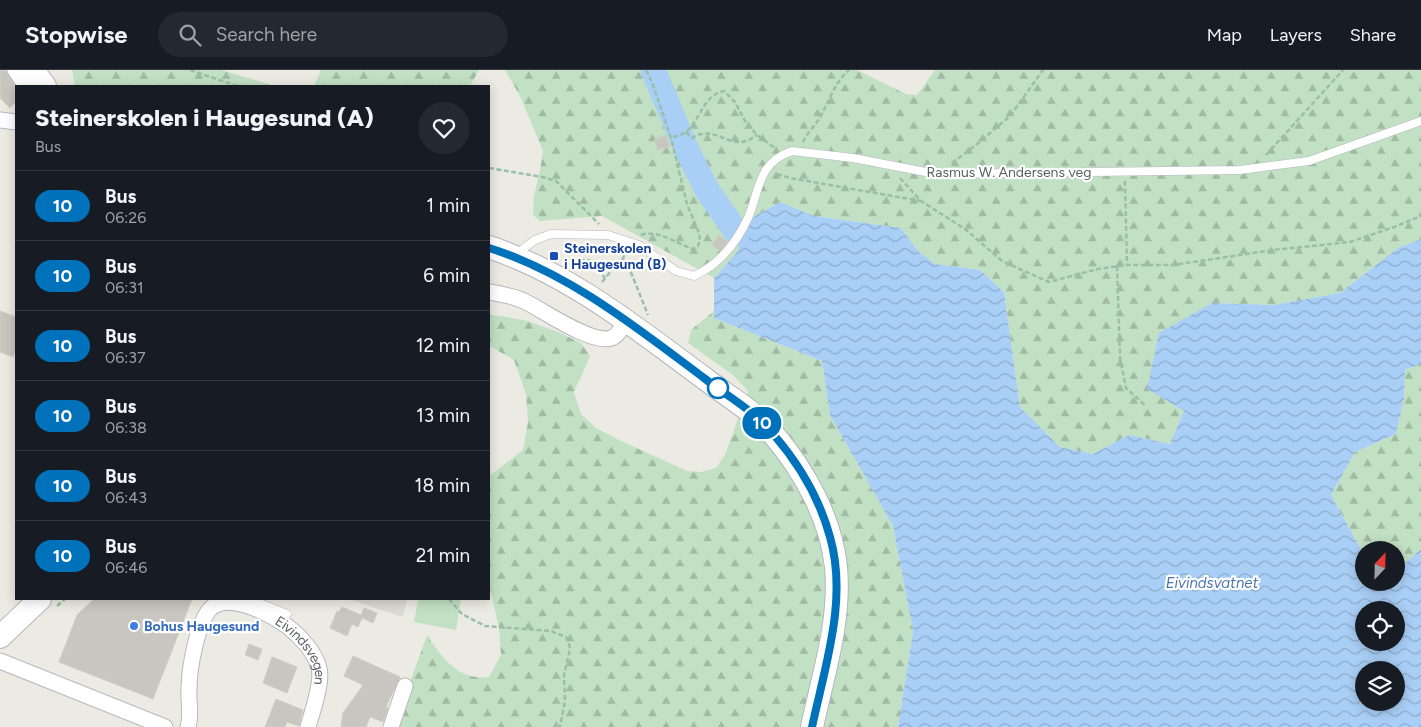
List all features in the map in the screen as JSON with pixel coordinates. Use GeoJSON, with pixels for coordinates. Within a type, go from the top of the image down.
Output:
{"type":"FeatureCollection","features":[{"type":"Feature","properties":{"kind":"main road"},"geometry":{"type":"LineString","coordinates":[[33,70],[44,85]]}},
{"type":"Feature","properties":{"kind":"main road"},"geometry":{"type":"LineString","coordinates":[[490,248],[521,252],[626,321],[751,411],[792,458],[808,485],[820,511],[830,538],[836,567],[836,594],[829,650],[812,727]]}},
{"type":"Feature","properties":{"kind":"main road"},"geometry":{"type":"LineString","coordinates":[[0,637],[39,600]]}},
{"type":"Feature","properties":{"kind":"street"},"geometry":{"type":"LineString","coordinates":[[15,70],[25,85]]}},
{"type":"Feature","properties":{"kind":"street"},"geometry":{"type":"LineString","coordinates":[[0,120],[15,122]]}},
{"type":"Feature","properties":{"kind":"street"},"geometry":{"type":"LineString","coordinates":[[490,292],[509,295],[587,335],[600,339],[610,339],[618,334],[626,321]]}},
{"type":"Feature","properties":{"kind":"street","name":"Eivindsvegen"},"geometry":{"type":"LineString","coordinates":[[188,727],[191,718],[188,691],[191,663],[201,628],[210,610],[227,600],[242,604],[269,616],[288,627],[308,646],[320,668],[317,698],[308,727]]}},
{"type":"Feature","properties":{"kind":"street"},"geometry":{"type":"LineString","coordinates":[[0,660],[165,727]]}},
{"type":"Feature","properties":{"kind":"street"},"geometry":{"type":"LineString","coordinates":[[391,727],[406,686]]}},
{"type":"Feature","properties":{"kind":"lane","name":"Rasmus W. Andersens veg"},"geometry":{"type":"LineString","coordinates":[[783,154],[792,151],[853,158],[936,174],[1260,168],[1309,161],[1421,121]]}},
{"type":"Feature","properties":{"kind":"lane"},"geometry":{"type":"LineString","coordinates":[[521,252],[535,240],[551,234],[608,235],[640,245],[676,271],[694,276],[709,269],[735,243],[748,217],[758,185],[766,170],[771,162],[783,154]]}},
{"type":"Feature","properties":{"kind":"lane"},"geometry":{"type":"LineString","coordinates":[[251,600],[287,614]]}},
{"type":"Feature","properties":{"kind":"path"},"geometry":{"type":"LineString","coordinates":[[190,70],[234,85]]}},
{"type":"Feature","properties":{"kind":"path"},"geometry":{"type":"LineString","coordinates":[[631,242],[639,235],[646,233],[656,234],[693,249],[698,246],[700,240],[687,204],[671,138],[646,70]]}},
{"type":"Feature","properties":{"kind":"path"},"geometry":{"type":"LineString","coordinates":[[802,152],[807,134],[819,119],[842,76],[849,70]]}},
{"type":"Feature","properties":{"kind":"path"},"geometry":{"type":"LineString","coordinates":[[936,174],[976,145],[1010,116],[1043,70]]}},
{"type":"Feature","properties":{"kind":"path"},"geometry":{"type":"LineString","coordinates":[[1260,168],[1266,155],[1281,137],[1343,70]]}},
{"type":"Feature","properties":{"kind":"path"},"geometry":{"type":"LineString","coordinates":[[671,138],[686,132],[715,93],[724,92],[735,102],[745,121],[757,135],[783,154]]}},
{"type":"Feature","properties":{"kind":"path"},"geometry":{"type":"LineString","coordinates":[[686,132],[692,138],[697,134],[704,133],[717,134],[734,141],[745,142],[757,135]]}},
{"type":"Feature","properties":{"kind":"path"},"geometry":{"type":"LineString","coordinates":[[888,166],[921,201],[965,229],[1002,261],[1049,282],[1117,266],[1173,265],[1273,250],[1350,242],[1421,216]]}},
{"type":"Feature","properties":{"kind":"path"},"geometry":{"type":"LineString","coordinates":[[490,168],[556,180],[608,235]]}},
{"type":"Feature","properties":{"kind":"path"},"geometry":{"type":"LineString","coordinates":[[766,170],[790,178],[921,201]]}},
{"type":"Feature","properties":{"kind":"path"},"geometry":{"type":"LineString","coordinates":[[1124,172],[1128,265]]}},
{"type":"Feature","properties":{"kind":"path"},"geometry":{"type":"LineString","coordinates":[[602,282],[620,260],[623,259],[630,270],[650,319]]}},
{"type":"Feature","properties":{"kind":"path"},"geometry":{"type":"LineString","coordinates":[[574,267],[580,260],[590,260],[605,278]]}},
{"type":"Feature","properties":{"kind":"path"},"geometry":{"type":"LineString","coordinates":[[1117,266],[1120,358],[1126,388],[1146,406]]}},
{"type":"Feature","properties":{"kind":"path"},"geometry":{"type":"LineString","coordinates":[[450,600],[462,614],[485,626],[551,631],[566,637],[570,650],[564,675],[565,701],[560,727]]}},
{"type":"Feature","properties":{"kind":"shaded area"},"geometry":{"type":"Polygon","coordinates":[[[351,600],[407,600],[403,617],[351,600]]]}},
{"type":"Feature","properties":{"kind":"green space"},"geometry":{"type":"Polygon","coordinates":[[[72,70],[222,70],[271,85],[75,85],[72,70]]]}},
{"type":"Feature","properties":{"kind":"green space"},"geometry":{"type":"Polygon","coordinates":[[[321,70],[479,70],[471,85],[314,85],[321,70]]]}},
{"type":"Feature","properties":{"kind":"green space"},"geometry":{"type":"Polygon","coordinates":[[[505,70],[857,70],[906,94],[917,95],[935,70],[1421,70],[1421,239],[1398,248],[1340,293],[1273,305],[1212,303],[1184,411],[1170,444],[1129,435],[1093,454],[1060,447],[1020,407],[1004,292],[980,270],[935,264],[919,252],[901,228],[814,216],[780,202],[750,219],[737,252],[714,278],[602,216],[540,221],[533,215],[534,196],[543,151],[520,96],[505,70]]]}},
{"type":"Feature","properties":{"kind":"green space"},"geometry":{"type":"Polygon","coordinates":[[[714,311],[714,318],[822,361],[830,415],[893,526],[913,631],[898,727],[394,727],[427,635],[452,666],[460,672],[469,675],[489,677],[501,655],[499,628],[490,589],[490,475],[523,450],[528,422],[526,394],[514,360],[490,347],[490,315],[527,321],[556,331],[581,343],[590,356],[574,392],[581,414],[596,428],[619,440],[687,471],[701,472],[716,468],[725,455],[748,391],[733,375],[688,343],[691,330],[714,311]]]}},
{"type":"Feature","properties":{"kind":"green space"},"geometry":{"type":"Polygon","coordinates":[[[1421,364],[1421,549],[1405,563],[1405,541],[1356,541],[1331,495],[1355,452],[1396,434],[1404,399],[1405,370],[1421,364]]]}},
{"type":"Feature","properties":{"kind":"green space"},"geometry":{"type":"Polygon","coordinates":[[[418,600],[461,600],[456,630],[414,622],[418,600]]]}},
{"type":"Feature","properties":{"kind":"water","name":"Eivindsvatnet"},"geometry":{"type":"Polygon","coordinates":[[[780,202],[814,216],[901,228],[919,252],[935,264],[980,270],[1004,292],[1020,407],[1060,447],[1093,454],[1129,435],[1170,444],[1184,411],[1147,389],[1159,333],[1212,303],[1273,305],[1340,293],[1398,248],[1421,239],[1421,364],[1405,370],[1404,399],[1396,434],[1355,452],[1331,495],[1356,541],[1355,591],[1405,591],[1405,563],[1421,549],[1421,727],[898,727],[913,631],[893,526],[830,415],[822,361],[714,318],[714,278],[737,252],[750,219],[780,202]]]}},
{"type":"Feature","properties":{"kind":"building"},"geometry":{"type":"Polygon","coordinates":[[[0,70],[6,71],[15,86],[15,102],[10,108],[0,98],[0,70]]]}},
{"type":"Feature","properties":{"kind":"building"},"geometry":{"type":"Polygon","coordinates":[[[666,135],[670,146],[658,150],[654,140],[666,135]]]}},
{"type":"Feature","properties":{"kind":"building"},"geometry":{"type":"Polygon","coordinates":[[[719,235],[728,242],[720,251],[712,245],[719,235]]]}},
{"type":"Feature","properties":{"kind":"building"},"geometry":{"type":"Polygon","coordinates":[[[0,311],[15,317],[15,352],[13,357],[0,352],[0,311]]]}},
{"type":"Feature","properties":{"kind":"building"},"geometry":{"type":"Polygon","coordinates":[[[93,600],[192,600],[153,699],[59,662],[77,615],[93,600]]]}},
{"type":"Feature","properties":{"kind":"building"},"geometry":{"type":"Polygon","coordinates":[[[342,607],[361,615],[364,608],[377,613],[373,623],[362,618],[358,627],[352,624],[347,636],[330,628],[337,611],[339,612],[342,607]]]}},
{"type":"Feature","properties":{"kind":"building"},"geometry":{"type":"Polygon","coordinates":[[[249,644],[262,649],[258,660],[245,655],[249,644]]]}},
{"type":"Feature","properties":{"kind":"building"},"geometry":{"type":"Polygon","coordinates":[[[353,656],[400,677],[386,707],[388,708],[383,722],[370,717],[366,727],[341,727],[343,713],[363,685],[344,676],[353,656]]]}},
{"type":"Feature","properties":{"kind":"building"},"geometry":{"type":"Polygon","coordinates":[[[272,657],[297,667],[287,693],[263,683],[272,657]]]}},
{"type":"Feature","properties":{"kind":"building"},"geometry":{"type":"Polygon","coordinates":[[[276,699],[303,710],[299,726],[287,722],[285,727],[265,727],[276,699]]]}},
{"type":"Feature","properties":{"kind":"waterway"},"geometry":{"type":"LineString","coordinates":[[653,70],[687,150],[707,190],[737,233]]}},
{"type":"Feature","properties":{"kind":"bus line","name":"10"},"geometry":{"type":"LineString","coordinates":[[490,248],[517,257],[562,279],[649,337],[751,411],[792,458],[808,485],[820,511],[830,538],[836,567],[834,624],[812,727]]}},
{"type":"Feature","properties":{"kind":"place","name":"Steinerskolen i Haugesund (B)"},"geometry":{"type":"Point","coordinates":[554,256]}},
{"type":"Feature","properties":{"kind":"place","name":"Bohus Haugesund"},"geometry":{"type":"Point","coordinates":[134,626]}}]}
